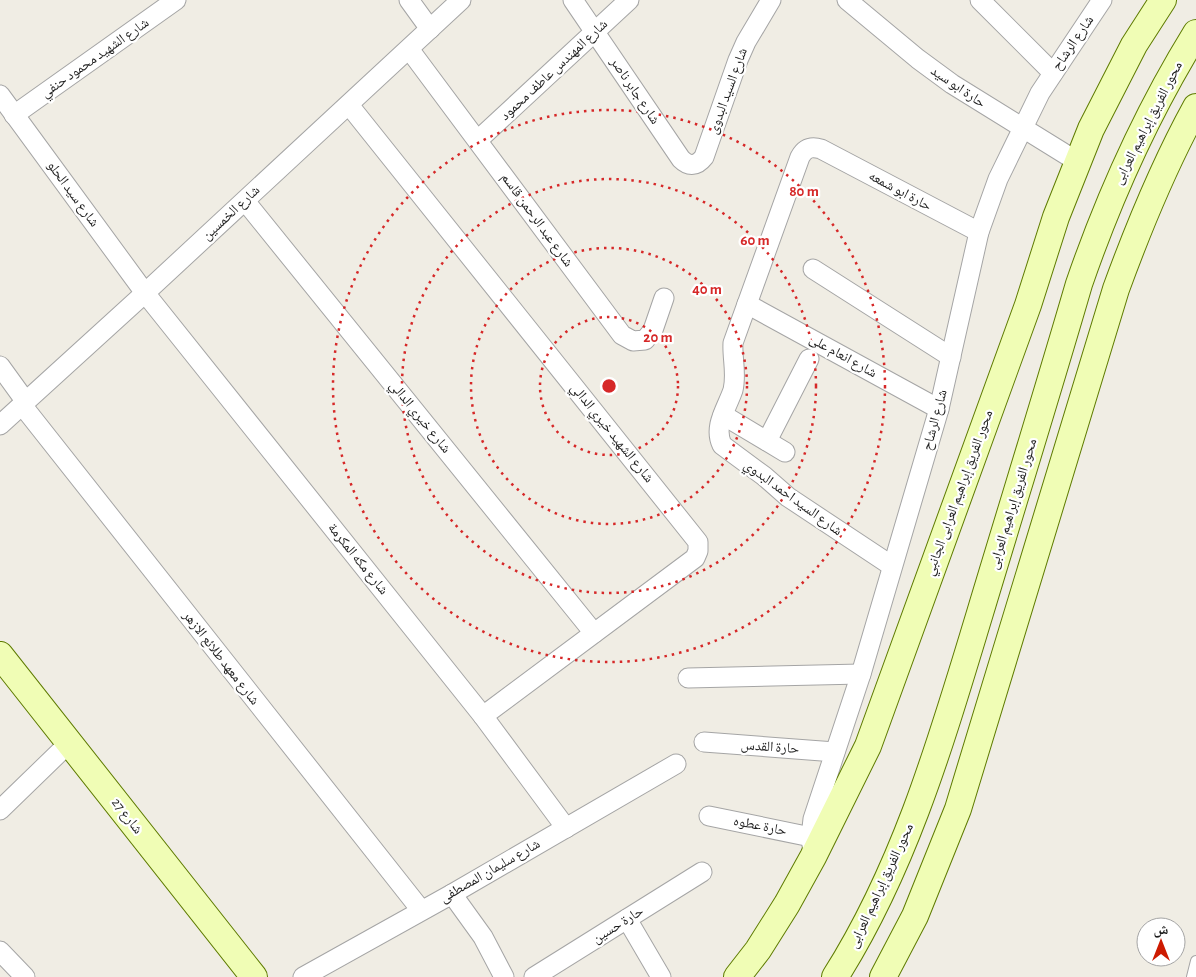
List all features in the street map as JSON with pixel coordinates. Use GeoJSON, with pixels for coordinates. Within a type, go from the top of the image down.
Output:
{"type":"FeatureCollection","features":[{"type":"Feature","properties":{"kind":"main road","name":"محور الفريق إبراهيم العرابى الجانبي"},"geometry":{"type":"LineString","coordinates":[[737,977],[758,950],[787,904],[812,847],[868,746],[1028,305],[1056,217],[1091,129],[1134,45],[1163,0]]}},
{"type":"Feature","properties":{"kind":"main road","name":"محور الفريق إبراهيم العرابى"},"geometry":{"type":"LineString","coordinates":[[835,977],[873,910],[898,857],[936,757],[1079,284],[1098,230],[1119,177],[1143,126],[1168,78],[1196,33]]}},
{"type":"Feature","properties":{"kind":"main road"},"geometry":{"type":"LineString","coordinates":[[883,977],[915,916],[958,809],[1116,289],[1156,187],[1196,106]]}},
{"type":"Feature","properties":{"kind":"main road","name":"شارع 27"},"geometry":{"type":"LineString","coordinates":[[0,655],[254,977]]}},
{"type":"Feature","properties":{"kind":"street","name":"شارع الشهيد محمود حنفي"},"geometry":{"type":"LineString","coordinates":[[14,115],[176,0]]}},
{"type":"Feature","properties":{"kind":"street"},"geometry":{"type":"LineString","coordinates":[[409,0],[430,29]]}},
{"type":"Feature","properties":{"kind":"street","name":"شارع الخمسين"},"geometry":{"type":"LineString","coordinates":[[0,425],[146,293],[461,0]]}},
{"type":"Feature","properties":{"kind":"street","name":"شارع جابر ناصر"},"geometry":{"type":"LineString","coordinates":[[573,0],[681,159],[686,164],[693,165],[700,163],[704,157]]}},
{"type":"Feature","properties":{"kind":"street","name":"شارع المهندس عاطف محمود"},"geometry":{"type":"LineString","coordinates":[[478,140],[596,33],[629,0]]}},
{"type":"Feature","properties":{"kind":"street","name":"شارع السيد البدوى"},"geometry":{"type":"LineString","coordinates":[[704,157],[738,60],[770,0]]}},
{"type":"Feature","properties":{"kind":"street","name":"حارة ابو سيد"},"geometry":{"type":"LineString","coordinates":[[846,0],[918,59],[952,84],[1078,162]]}},
{"type":"Feature","properties":{"kind":"street"},"geometry":{"type":"LineString","coordinates":[[980,0],[1053,73]]}},
{"type":"Feature","properties":{"kind":"street","name":"شارع الرشاح"},"geometry":{"type":"LineString","coordinates":[[812,847],[813,819],[861,674],[939,409],[979,232],[998,179],[1040,93],[1102,0]]}},
{"type":"Feature","properties":{"kind":"street","name":"شارع عبد الرحمن قاسم"},"geometry":{"type":"LineString","coordinates":[[409,49],[622,335],[633,341],[645,340],[652,330],[664,298]]}},
{"type":"Feature","properties":{"kind":"street","name":"شارع سيد الحلو"},"geometry":{"type":"LineString","coordinates":[[0,95],[146,293]]}},
{"type":"Feature","properties":{"kind":"street","name":"شارع الشهيد خيري الدالي"},"geometry":{"type":"LineString","coordinates":[[349,105],[698,542],[698,551],[695,558],[483,716]]}},
{"type":"Feature","properties":{"kind":"street","name":"شارع السيد احمد البدوي"},"geometry":{"type":"LineString","coordinates":[[822,149],[808,148],[800,157],[747,304],[733,343],[732,352],[735,376],[733,389],[718,430],[718,438],[722,445],[770,480],[788,497],[892,566]]}},
{"type":"Feature","properties":{"kind":"street","name":"حارة ابو شمعه"},"geometry":{"type":"LineString","coordinates":[[822,149],[979,232]]}},
{"type":"Feature","properties":{"kind":"street","name":"شارع خيري الدالي"},"geometry":{"type":"LineString","coordinates":[[245,200],[594,633]]}},
{"type":"Feature","properties":{"kind":"street"},"geometry":{"type":"LineString","coordinates":[[813,268],[951,358]]}},
{"type":"Feature","properties":{"kind":"street","name":"شارع مكه المكرمة"},"geometry":{"type":"LineString","coordinates":[[146,293],[483,716],[566,828]]}},
{"type":"Feature","properties":{"kind":"street","name":"شارع انعام على"},"geometry":{"type":"LineString","coordinates":[[747,304],[939,409]]}},
{"type":"Feature","properties":{"kind":"street"},"geometry":{"type":"LineString","coordinates":[[767,441],[808,359]]}},
{"type":"Feature","properties":{"kind":"street","name":"شارع معهد طلائع الازهر"},"geometry":{"type":"LineString","coordinates":[[0,366],[24,403],[421,910]]}},
{"type":"Feature","properties":{"kind":"street"},"geometry":{"type":"LineString","coordinates":[[723,415],[785,452]]}},
{"type":"Feature","properties":{"kind":"street"},"geometry":{"type":"LineString","coordinates":[[688,678],[861,674]]}},
{"type":"Feature","properties":{"kind":"street","name":"حارة القدس"},"geometry":{"type":"LineString","coordinates":[[704,742],[835,752]]}},
{"type":"Feature","properties":{"kind":"street"},"geometry":{"type":"LineString","coordinates":[[0,810],[69,744]]}},
{"type":"Feature","properties":{"kind":"street","name":"شارع سليمان المصطفى"},"geometry":{"type":"LineString","coordinates":[[303,977],[452,894],[676,764]]}},
{"type":"Feature","properties":{"kind":"street","name":"حارة عطوه"},"geometry":{"type":"LineString","coordinates":[[709,816],[812,847]]}},
{"type":"Feature","properties":{"kind":"street","name":"حارة حسين"},"geometry":{"type":"LineString","coordinates":[[534,977],[702,872]]}},
{"type":"Feature","properties":{"kind":"street"},"geometry":{"type":"LineString","coordinates":[[452,894],[483,937],[504,977]]}},
{"type":"Feature","properties":{"kind":"street"},"geometry":{"type":"LineString","coordinates":[[627,919],[661,977]]}},
{"type":"Feature","properties":{"kind":"street"},"geometry":{"type":"LineString","coordinates":[[0,951],[25,977]]}},
{"type":"Feature","properties":{"kind":"lane"},"geometry":{"type":"LineString","coordinates":[[1192,977],[1196,961]]}}]}
